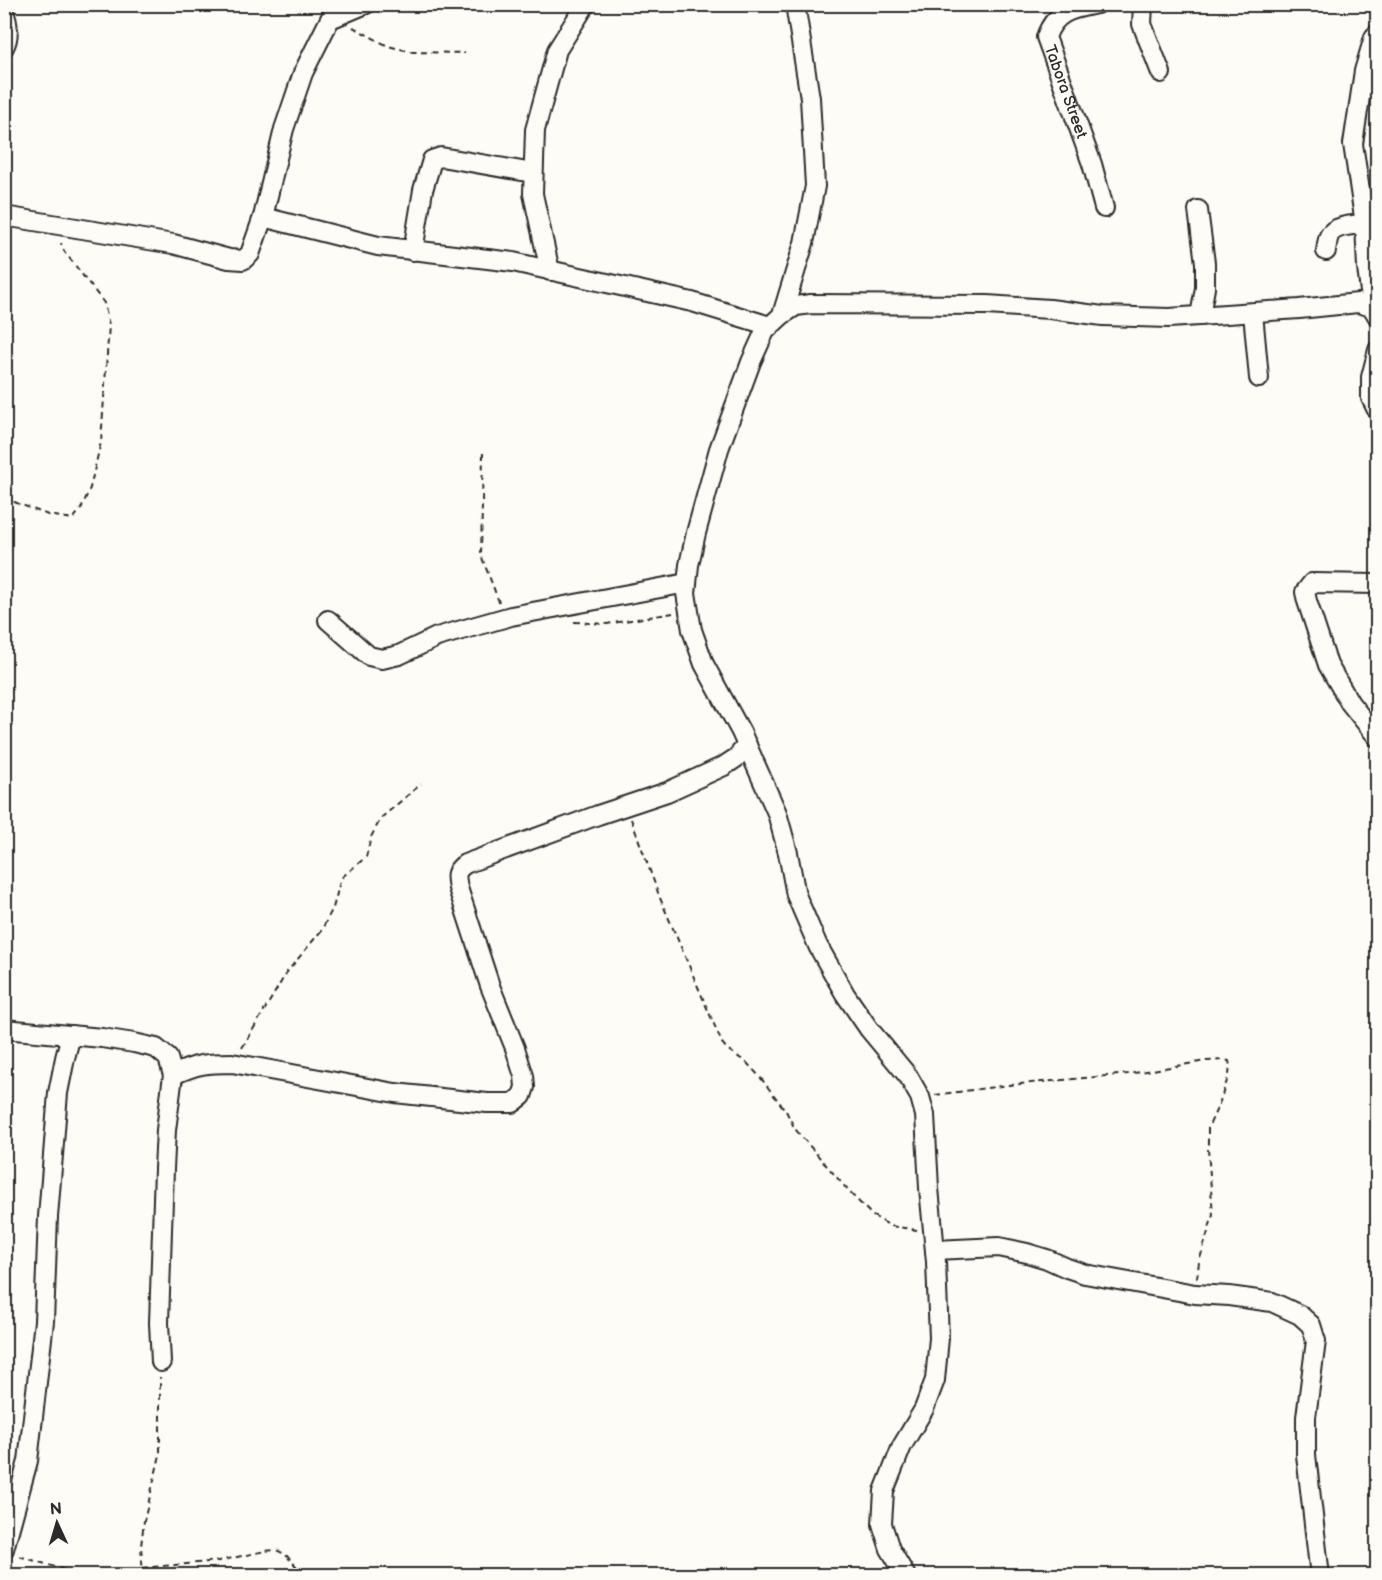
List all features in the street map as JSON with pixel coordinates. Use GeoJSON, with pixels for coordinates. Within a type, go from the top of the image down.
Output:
{"type":"FeatureCollection","features":[{"type":"Feature","properties":{"kind":"street"},"geometry":{"type":"LineString","coordinates":[[4,216],[173,244],[229,260],[243,260],[250,255],[263,217],[284,129],[303,73],[333,16],[366,4]]}},
{"type":"Feature","properties":{"kind":"street"},"geometry":{"type":"LineString","coordinates":[[550,271],[533,194],[535,130],[557,50],[586,4]]}},
{"type":"Feature","properties":{"kind":"street"},"geometry":{"type":"LineString","coordinates":[[776,321],[804,243],[814,186],[810,98],[795,4]]}},
{"type":"Feature","properties":{"kind":"street","name":"Tabora Street"},"geometry":{"type":"LineString","coordinates":[[1097,4],[1071,7],[1058,16],[1050,26],[1046,37],[1092,165],[1104,208]]}},
{"type":"Feature","properties":{"kind":"street"},"geometry":{"type":"LineString","coordinates":[[1143,4],[1142,24],[1161,73]]}},
{"type":"Feature","properties":{"kind":"street"},"geometry":{"type":"LineString","coordinates":[[4,12],[7,20],[7,42],[4,47]]}},
{"type":"Feature","properties":{"kind":"street"},"geometry":{"type":"LineString","coordinates":[[1375,312],[1353,144],[1364,71],[1377,33]]}},
{"type":"Feature","properties":{"kind":"street"},"geometry":{"type":"LineString","coordinates":[[413,251],[423,190],[432,160],[441,157],[533,173]]}},
{"type":"Feature","properties":{"kind":"street"},"geometry":{"type":"LineString","coordinates":[[1198,210],[1205,263],[1205,288],[1200,316]]}},
{"type":"Feature","properties":{"kind":"street"},"geometry":{"type":"LineString","coordinates":[[263,217],[378,246],[513,262],[776,321]]}},
{"type":"Feature","properties":{"kind":"street"},"geometry":{"type":"LineString","coordinates":[[1326,251],[1329,236],[1334,230],[1350,225],[1365,225]]}},
{"type":"Feature","properties":{"kind":"street"},"geometry":{"type":"LineString","coordinates":[[906,1575],[890,1549],[882,1524],[884,1491],[902,1446],[924,1409],[935,1380],[939,1338],[925,1115],[921,1097],[908,1076],[869,1029],[845,994],[818,946],[796,895],[788,852],[777,813],[747,745],[704,664],[692,630],[686,593],[696,533],[719,449],[751,362],[765,331],[796,306],[811,304],[987,305],[1050,309],[1103,316],[1169,318],[1358,303],[1375,312]]}},
{"type":"Feature","properties":{"kind":"street"},"geometry":{"type":"LineString","coordinates":[[1253,313],[1259,378]]}},
{"type":"Feature","properties":{"kind":"street"},"geometry":{"type":"LineString","coordinates":[[1377,350],[1371,377],[1371,398],[1377,412]]}},
{"type":"Feature","properties":{"kind":"street"},"geometry":{"type":"LineString","coordinates":[[328,620],[369,656],[382,659],[399,655],[437,637],[511,616],[687,583]]}},
{"type":"Feature","properties":{"kind":"street"},"geometry":{"type":"LineString","coordinates":[[1377,584],[1312,583],[1305,592],[1328,665],[1350,703],[1377,738]]}},
{"type":"Feature","properties":{"kind":"street"},"geometry":{"type":"LineString","coordinates":[[173,1075],[191,1066],[232,1063],[395,1093],[487,1103],[513,1103],[522,1096],[525,1088],[524,1076],[490,986],[458,888],[456,876],[458,869],[465,864],[667,792],[728,764],[747,745]]}},
{"type":"Feature","properties":{"kind":"street"},"geometry":{"type":"LineString","coordinates":[[728,764],[761,778]]}},
{"type":"Feature","properties":{"kind":"street"},"geometry":{"type":"LineString","coordinates":[[4,1029],[124,1041],[156,1048],[168,1058],[173,1075],[164,1169],[159,1323],[161,1362]]}},
{"type":"Feature","properties":{"kind":"street"},"geometry":{"type":"LineString","coordinates":[[10,1552],[28,1461],[44,1321],[48,1217],[58,1093],[64,1058],[71,1035]]}},
{"type":"Feature","properties":{"kind":"street"},"geometry":{"type":"LineString","coordinates":[[935,1250],[999,1247],[1027,1252],[1085,1274],[1195,1294],[1272,1302],[1300,1315],[1311,1325],[1316,1341],[1306,1418],[1306,1455],[1320,1575]]}},
{"type":"Feature","properties":{"kind":"path"},"geometry":{"type":"LineString","coordinates":[[333,16],[388,46],[413,52],[465,52]]}},
{"type":"Feature","properties":{"kind":"path"},"geometry":{"type":"LineString","coordinates":[[4,498],[48,515],[73,519],[81,509],[90,488],[101,442],[109,325],[104,303],[64,251],[54,224]]}},
{"type":"Feature","properties":{"kind":"path"},"geometry":{"type":"LineString","coordinates":[[483,453],[481,555],[499,602],[511,616]]}},
{"type":"Feature","properties":{"kind":"path"},"geometry":{"type":"LineString","coordinates":[[566,621],[607,624],[689,610]]}},
{"type":"Feature","properties":{"kind":"path"},"geometry":{"type":"LineString","coordinates":[[232,1063],[287,972],[321,932],[333,908],[341,878],[366,857],[371,837],[381,818],[421,784]]}},
{"type":"Feature","properties":{"kind":"path"},"geometry":{"type":"LineString","coordinates":[[626,806],[660,898],[722,1043],[760,1077],[786,1111],[795,1129],[852,1196],[873,1216],[891,1226],[933,1231]]}},
{"type":"Feature","properties":{"kind":"path"},"geometry":{"type":"LineString","coordinates":[[921,1097],[1009,1085],[1128,1074],[1206,1061],[1228,1061],[1230,1066],[1228,1075],[1219,1104],[1208,1128],[1213,1215],[1199,1262],[1195,1294]]}},
{"type":"Feature","properties":{"kind":"path"},"geometry":{"type":"LineString","coordinates":[[143,1575],[141,1546],[144,1521],[159,1455],[161,1362]]}},
{"type":"Feature","properties":{"kind":"path"},"geometry":{"type":"LineString","coordinates":[[142,1568],[219,1561],[276,1550],[285,1554],[305,1575]]}},
{"type":"Feature","properties":{"kind":"path"},"geometry":{"type":"LineString","coordinates":[[10,1552],[85,1575]]}}]}
